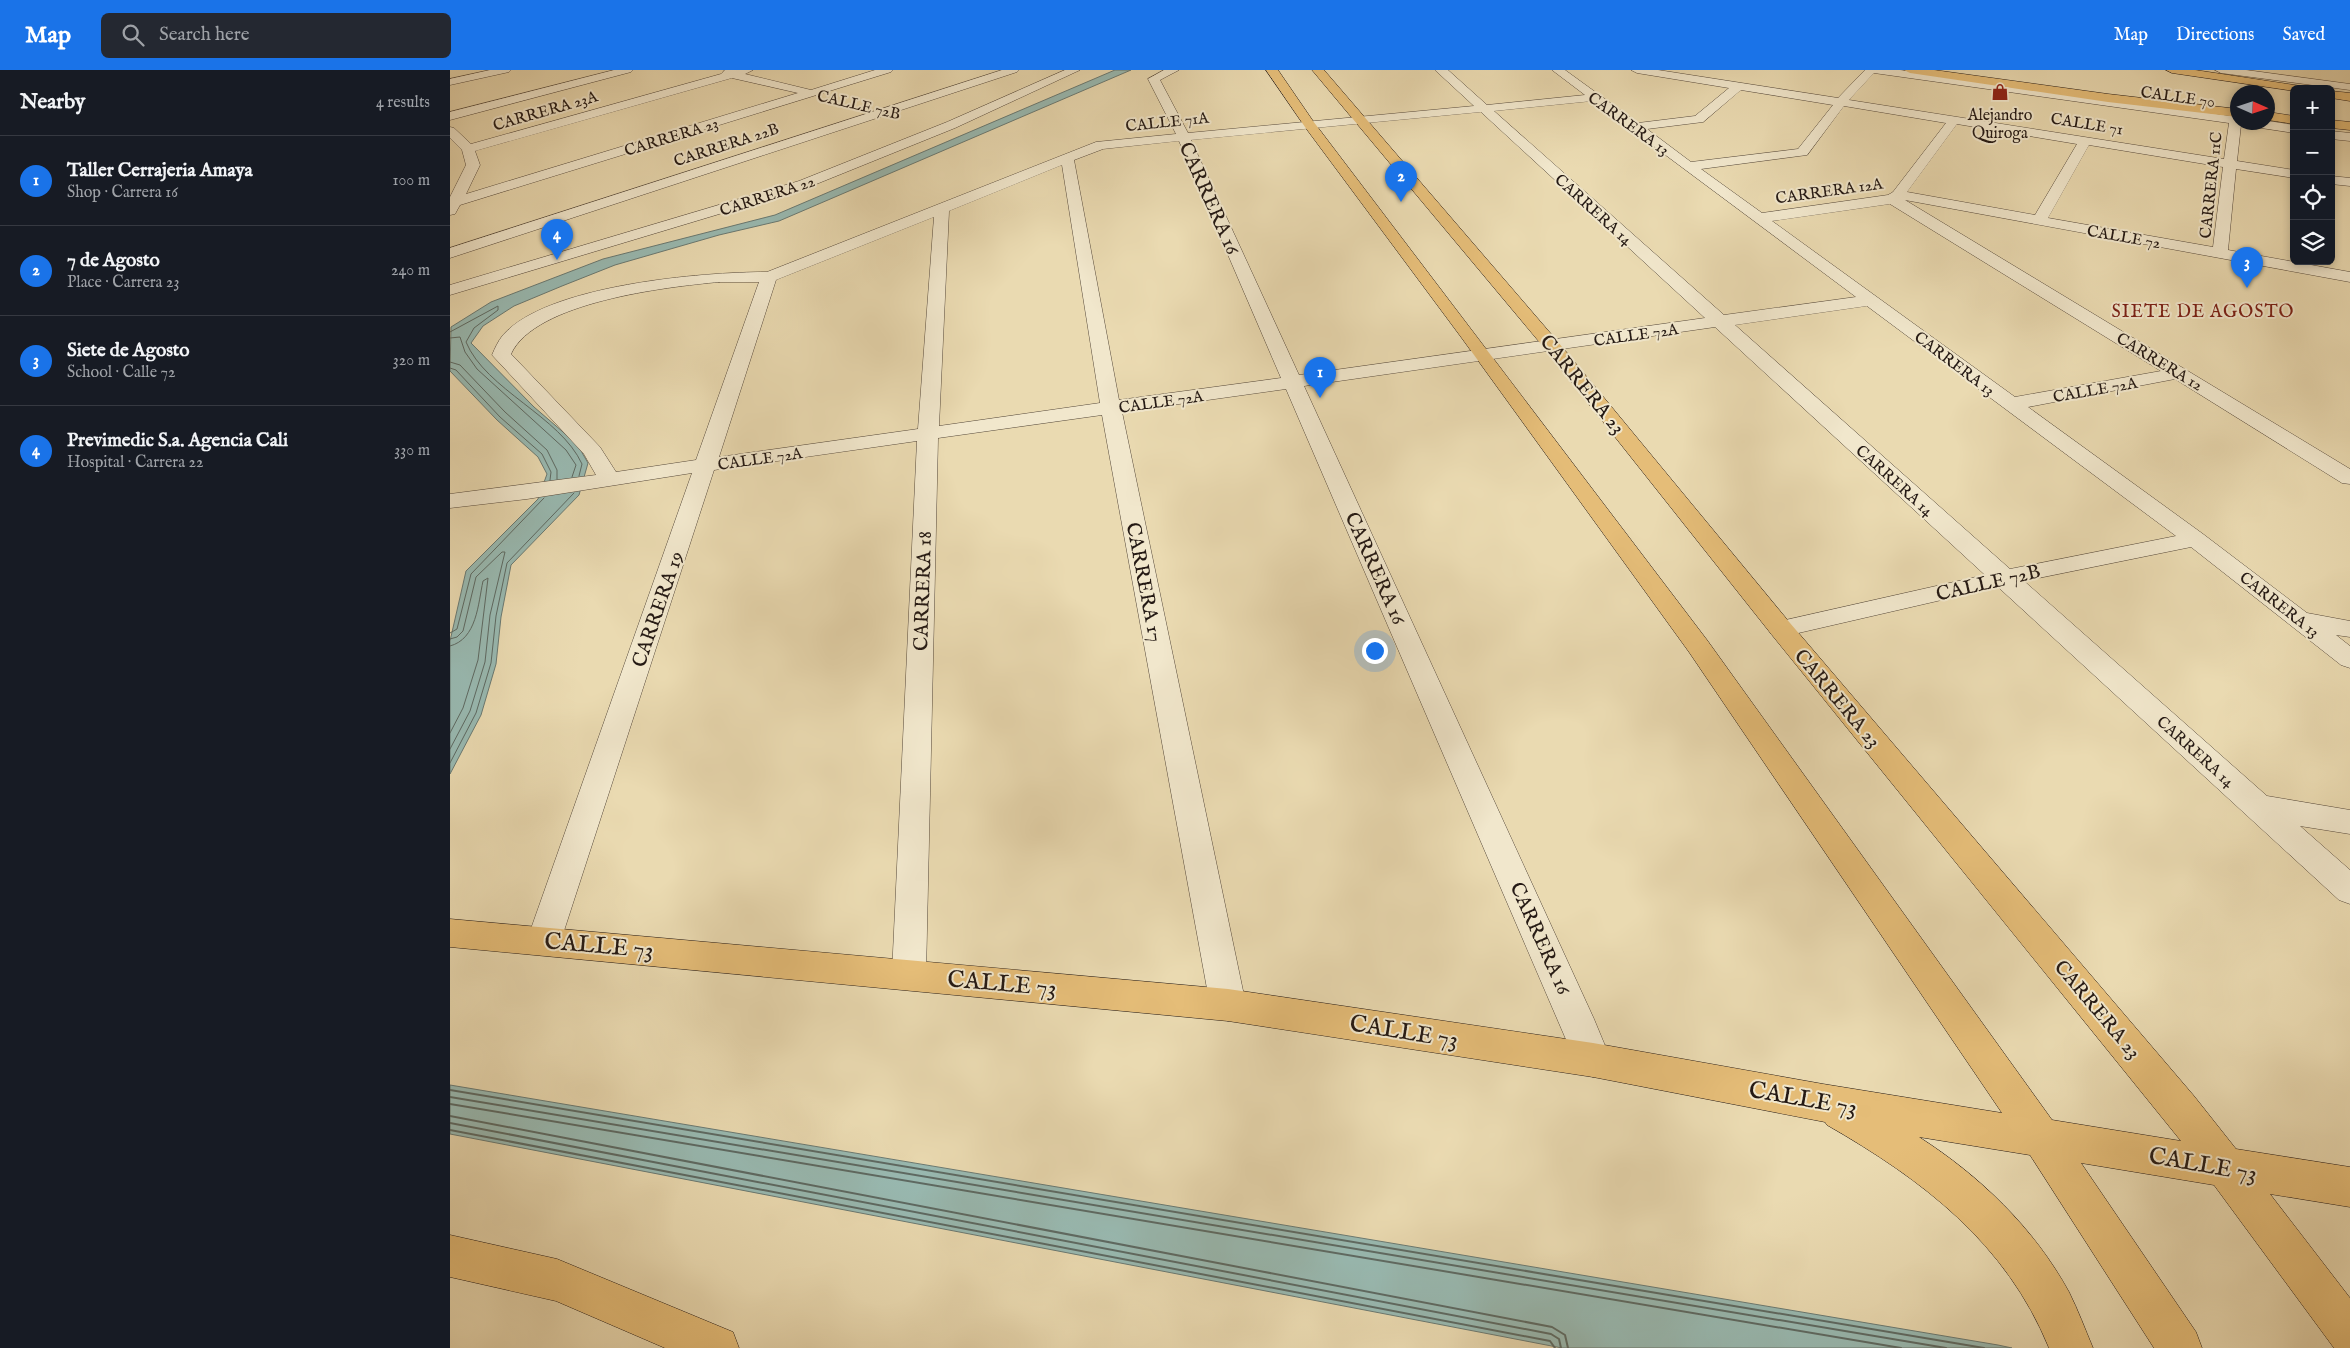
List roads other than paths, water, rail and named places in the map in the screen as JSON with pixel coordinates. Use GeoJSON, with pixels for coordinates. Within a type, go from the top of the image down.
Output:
{"type":"FeatureCollection","features":[{"type":"Feature","properties":{"kind":"main road"},"geometry":{"type":"LineString","coordinates":[[1272,70],[1310,124],[1698,646],[2000,1077],[2180,1348]]}},
{"type":"Feature","properties":{"kind":"main road","name":"CARRERA 23"},"geometry":{"type":"LineString","coordinates":[[1318,70],[1362,119],[1552,346],[1781,629],[2181,1109],[2350,1333]]}},
{"type":"Feature","properties":{"kind":"main road"},"geometry":{"type":"LineString","coordinates":[[1910,70],[2204,109],[2230,116]]}},
{"type":"Feature","properties":{"kind":"main road"},"geometry":{"type":"LineString","coordinates":[[2172,70],[2290,87]]}},
{"type":"Feature","properties":{"kind":"main road"},"geometry":{"type":"LineString","coordinates":[[2180,70],[2195,73]]}},
{"type":"Feature","properties":{"kind":"main road"},"geometry":{"type":"LineString","coordinates":[[2335,94],[2350,96]]}},
{"type":"Feature","properties":{"kind":"main road"},"geometry":{"type":"LineString","coordinates":[[2107,103],[2204,109]]}},
{"type":"Feature","properties":{"kind":"main road"},"geometry":{"type":"LineString","coordinates":[[2275,117],[2290,119]]}},
{"type":"Feature","properties":{"kind":"main road"},"geometry":{"type":"LineString","coordinates":[[2335,124],[2350,126]]}},
{"type":"Feature","properties":{"kind":"main road","name":"CALLE 73"},"geometry":{"type":"LineString","coordinates":[[450,933],[544,940],[1228,1004],[1593,1060],[1823,1103],[2350,1187]]}},
{"type":"Feature","properties":{"kind":"main road"},"geometry":{"type":"LineString","coordinates":[[1823,1103],[1886,1136],[1979,1207],[2016,1248],[2041,1284],[2056,1311],[2071,1348]]}},
{"type":"Feature","properties":{"kind":"main road"},"geometry":{"type":"LineString","coordinates":[[450,1256],[557,1280],[717,1348]]}},
{"type":"Feature","properties":{"kind":"street"},"geometry":{"type":"LineString","coordinates":[[450,75],[461,70]]}},
{"type":"Feature","properties":{"kind":"street"},"geometry":{"type":"LineString","coordinates":[[450,82],[506,70]]}},
{"type":"Feature","properties":{"kind":"street"},"geometry":{"type":"LineString","coordinates":[[450,116],[627,70]]}},
{"type":"Feature","properties":{"kind":"street","name":"CALLE 72B"},"geometry":{"type":"LineString","coordinates":[[709,70],[840,99]]}},
{"type":"Feature","properties":{"kind":"street","name":"CARRERA 23A"},"geometry":{"type":"LineString","coordinates":[[468,149],[747,70]]}},
{"type":"Feature","properties":{"kind":"street","name":"CARRERA 23"},"geometry":{"type":"LineString","coordinates":[[453,206],[887,70]]}},
{"type":"Feature","properties":{"kind":"street","name":"CARRERA 22B"},"geometry":{"type":"LineString","coordinates":[[450,253],[1013,70]]}},
{"type":"Feature","properties":{"kind":"street","name":"CARRERA 22"},"geometry":{"type":"LineString","coordinates":[[450,290],[777,193],[951,125],[1074,70]]}},
{"type":"Feature","properties":{"kind":"street","name":"CARRERA 14"},"geometry":{"type":"LineString","coordinates":[[1441,70],[2350,890]]}},
{"type":"Feature","properties":{"kind":"street","name":"CALLE 71"},"geometry":{"type":"LineString","coordinates":[[1637,70],[2290,173]]}},
{"type":"Feature","properties":{"kind":"street"},"geometry":{"type":"LineString","coordinates":[[1689,166],[1802,152],[1841,102],[1871,70]]}},
{"type":"Feature","properties":{"kind":"street","name":"CALLE 70"},"geometry":{"type":"LineString","coordinates":[[1876,70],[2107,103],[2230,118]]}},
{"type":"Feature","properties":{"kind":"street","name":"CALLE 70"},"geometry":{"type":"LineString","coordinates":[[2221,70],[2350,87]]}},
{"type":"Feature","properties":{"kind":"street","name":"CARRERA 13"},"geometry":{"type":"LineString","coordinates":[[1565,71],[1593,98],[1760,218],[2195,539],[2350,659]]}},
{"type":"Feature","properties":{"kind":"street","name":"CARRERA 16"},"geometry":{"type":"LineString","coordinates":[[1163,74],[1182,136],[1576,1018],[1593,1060]]}},
{"type":"Feature","properties":{"kind":"street"},"geometry":{"type":"LineString","coordinates":[[1635,127],[1699,120],[1739,86]]}},
{"type":"Feature","properties":{"kind":"street","name":"CALLE 71A"},"geometry":{"type":"LineString","coordinates":[[769,277],[1101,145],[1593,98]]}},
{"type":"Feature","properties":{"kind":"street","name":"CALLE 72B"},"geometry":{"type":"LineString","coordinates":[[868,106],[914,117]]}},
{"type":"Feature","properties":{"kind":"street","name":"CARRERA 12A"},"geometry":{"type":"LineString","coordinates":[[1760,218],[1895,197],[1954,120]]}},
{"type":"Feature","properties":{"kind":"street"},"geometry":{"type":"LineString","coordinates":[[932,121],[951,125]]}},
{"type":"Feature","properties":{"kind":"street","name":"CALLE 70"},"geometry":{"type":"LineString","coordinates":[[2275,126],[2290,129]]}},
{"type":"Feature","properties":{"kind":"street","name":"CARRERA 11C"},"geometry":{"type":"LineString","coordinates":[[2220,253],[2230,164],[2237,130]]}},
{"type":"Feature","properties":{"kind":"street"},"geometry":{"type":"LineString","coordinates":[[450,131],[468,149],[473,165],[453,206]]}},
{"type":"Feature","properties":{"kind":"street"},"geometry":{"type":"LineString","coordinates":[[2335,136],[2350,138]]}},
{"type":"Feature","properties":{"kind":"street"},"geometry":{"type":"LineString","coordinates":[[2039,221],[2085,140]]}},
{"type":"Feature","properties":{"kind":"street","name":"CARRERA 17"},"geometry":{"type":"LineString","coordinates":[[1067,158],[1111,408],[1228,1004]]}},
{"type":"Feature","properties":{"kind":"street"},"geometry":{"type":"LineString","coordinates":[[2335,180],[2350,182]]}},
{"type":"Feature","properties":{"kind":"street","name":"CALLE 72"},"geometry":{"type":"LineString","coordinates":[[1895,197],[2350,277]]}},
{"type":"Feature","properties":{"kind":"street","name":"CARRERA 12"},"geometry":{"type":"LineString","coordinates":[[1895,197],[2350,478]]}},
{"type":"Feature","properties":{"kind":"street","name":"CARRERA 18"},"geometry":{"type":"LineString","coordinates":[[909,974],[928,434],[942,207]]}},
{"type":"Feature","properties":{"kind":"street"},"geometry":{"type":"LineString","coordinates":[[602,479],[593,451],[501,355],[510,338],[526,324],[554,311],[593,298],[652,284],[720,277],[769,277]]}},
{"type":"Feature","properties":{"kind":"street","name":"CARRERA 19"},"geometry":{"type":"LineString","coordinates":[[544,940],[769,277]]}},
{"type":"Feature","properties":{"kind":"street","name":"CALLE 72A"},"geometry":{"type":"LineString","coordinates":[[450,501],[527,492],[602,479],[706,466],[1871,300]]}},
{"type":"Feature","properties":{"kind":"street","name":"CALLE 72A"},"geometry":{"type":"LineString","coordinates":[[2011,404],[2179,373]]}},
{"type":"Feature","properties":{"kind":"street","name":"CALLE 72B"},"geometry":{"type":"LineString","coordinates":[[1781,629],[2004,578],[2195,539]]}},
{"type":"Feature","properties":{"kind":"street"},"geometry":{"type":"LineString","coordinates":[[2303,621],[2350,629]]}},
{"type":"Feature","properties":{"kind":"street"},"geometry":{"type":"LineString","coordinates":[[2259,807],[2350,822]]}},
{"type":"Feature","properties":{"kind":"water"},"geometry":{"type":"Polygon","coordinates":[[[1115,70],[1131,70],[779,221],[719,235],[615,265],[514,306],[483,326],[471,343],[534,407],[577,444],[588,463],[579,495],[511,565],[501,617],[496,664],[481,715],[450,774],[450,641],[466,571],[538,499],[547,474],[538,457],[497,420],[450,371],[451,327],[491,302],[603,259],[775,215],[1115,70]]]}},
{"type":"Feature","properties":{"kind":"water"},"geometry":{"type":"Polygon","coordinates":[[[450,1085],[2012,1348],[1562,1348],[450,1134],[450,1085]]]}},
{"type":"Feature","properties":{"kind":"place","name":"Alejandro Quiroga"},"geometry":{"type":"Point","coordinates":[2000,92]}},
{"type":"Feature","properties":{"kind":"place","name":"7 de Agosto"},"geometry":{"type":"Point","coordinates":[1401,202]}},
{"type":"Feature","properties":{"kind":"place","name":"Previmedic S.a. Agencia Cali"},"geometry":{"type":"Point","coordinates":[557,260]}},
{"type":"Feature","properties":{"kind":"place","name":"Siete de Agosto"},"geometry":{"type":"Point","coordinates":[2247,288]}},
{"type":"Feature","properties":{"kind":"place","name":"Taller Cerrajeria Amaya"},"geometry":{"type":"Point","coordinates":[1320,398]}},
{"type":"Feature","properties":{"kind":"district","name":"SIETE DE AGOSTO"},"geometry":{"type":"Point","coordinates":[2203,311]}}]}
